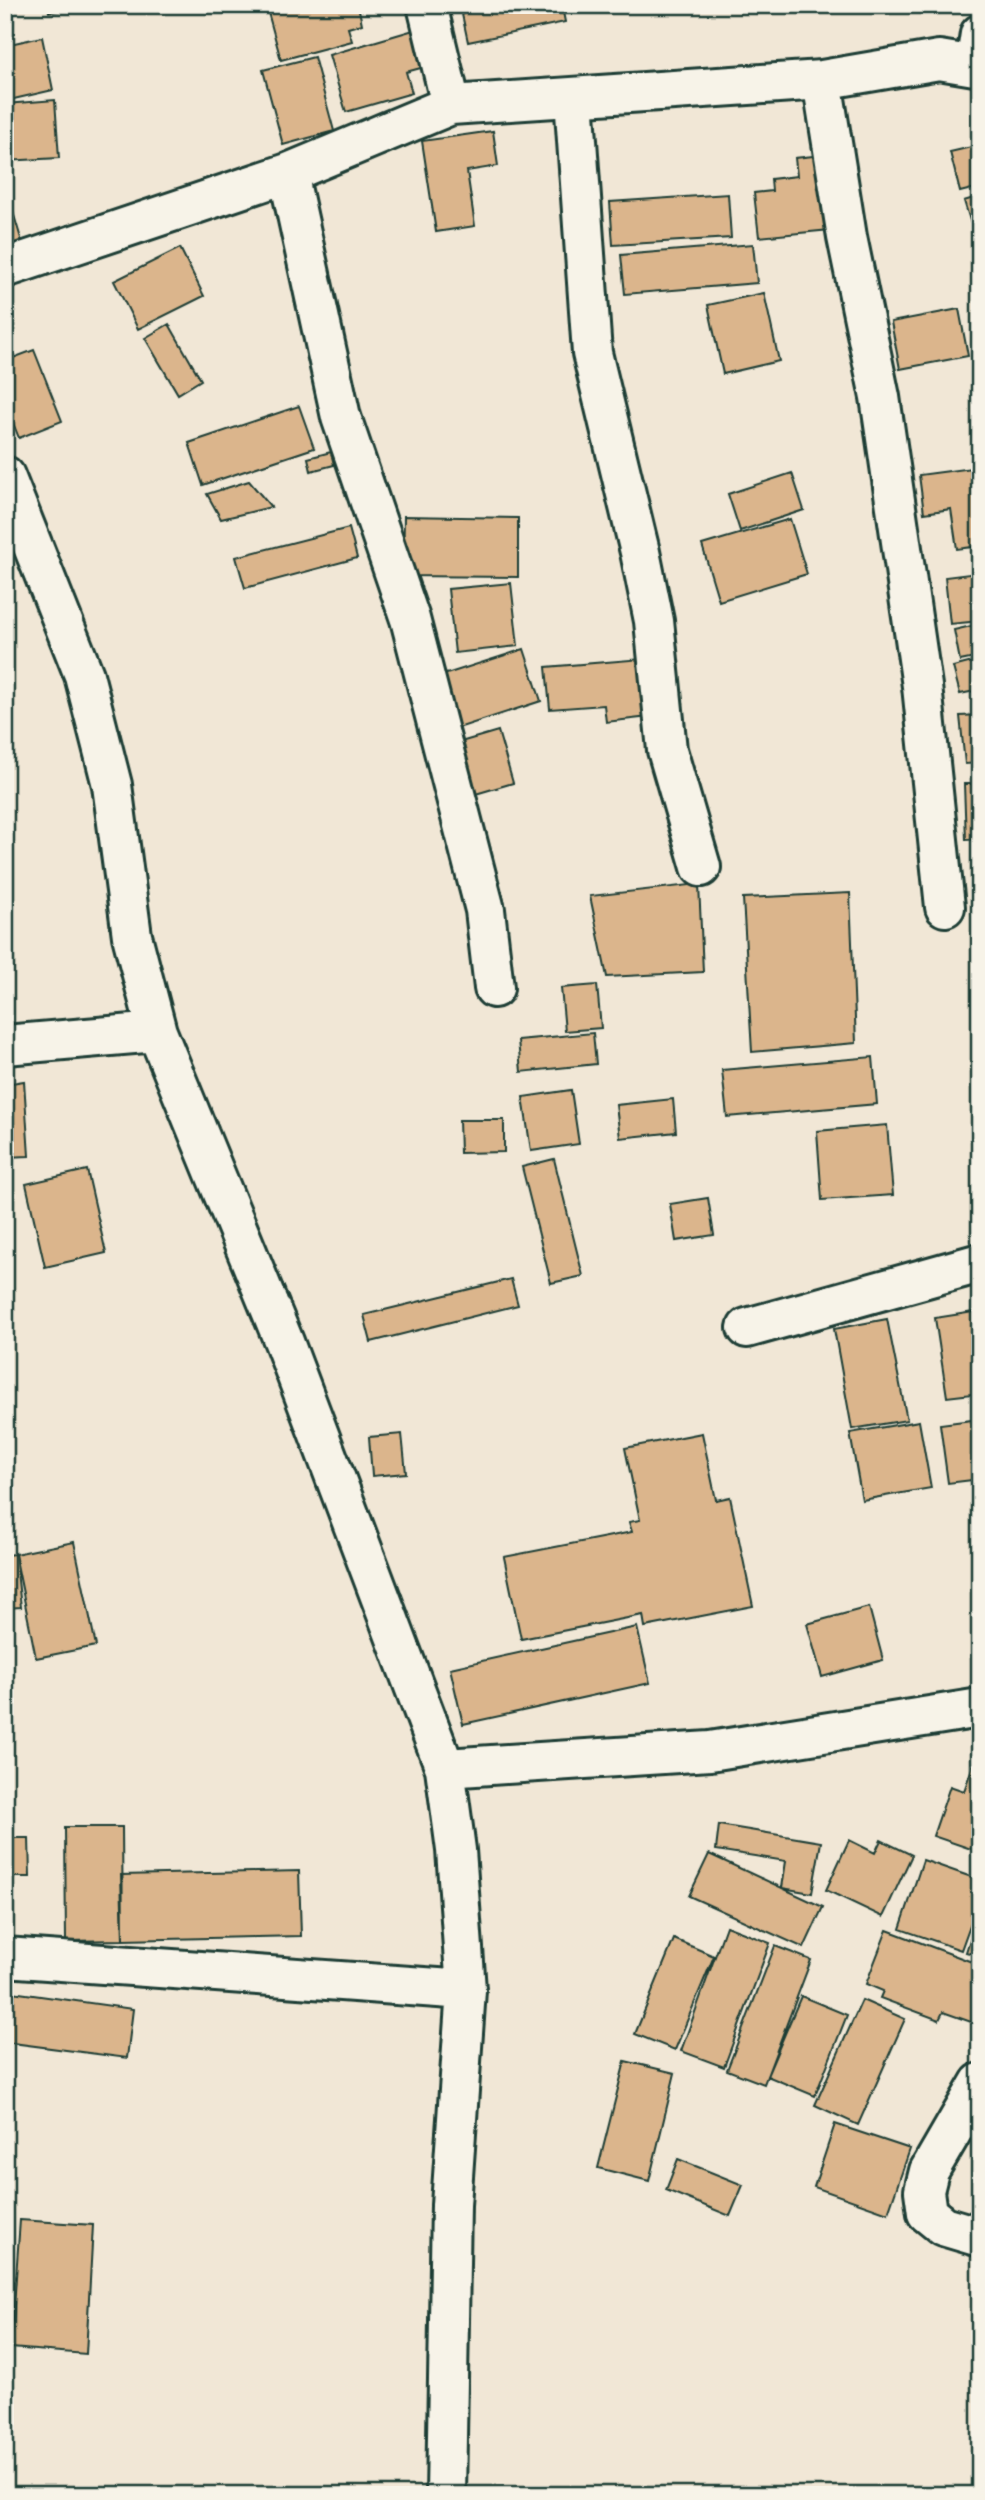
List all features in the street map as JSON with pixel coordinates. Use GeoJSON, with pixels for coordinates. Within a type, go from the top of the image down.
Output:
{"type":"FeatureCollection","features":[{"type":"Feature","properties":{"kind":"street"},"geometry":{"type":"LineString","coordinates":[[427,5],[451,105]]}},
{"type":"Feature","properties":{"kind":"street"},"geometry":{"type":"LineString","coordinates":[[5,268],[288,173],[451,105],[822,80],[978,56]]}},
{"type":"Feature","properties":{"kind":"street"},"geometry":{"type":"LineString","coordinates":[[822,80],[847,237],[884,425],[922,686],[945,907]]}},
{"type":"Feature","properties":{"kind":"street"},"geometry":{"type":"LineString","coordinates":[[574,98],[592,353],[654,621],[667,750],[701,867]]}},
{"type":"Feature","properties":{"kind":"street"},"geometry":{"type":"LineString","coordinates":[[288,173],[341,417],[410,619],[485,910],[494,988]]}},
{"type":"Feature","properties":{"kind":"street"},"geometry":{"type":"LineString","coordinates":[[5,476],[84,675],[112,785],[132,936],[157,1032],[284,1342],[445,1768],[456,1850],[466,1990],[452,2205],[446,2495]]}},
{"type":"Feature","properties":{"kind":"street"},"geometry":{"type":"LineString","coordinates":[[5,1045],[157,1032]]}},
{"type":"Feature","properties":{"kind":"street"},"geometry":{"type":"LineString","coordinates":[[747,1328],[980,1263]]}},
{"type":"Feature","properties":{"kind":"street"},"geometry":{"type":"LineString","coordinates":[[445,1768],[710,1751],[980,1708]]}},
{"type":"Feature","properties":{"kind":"street"},"geometry":{"type":"LineString","coordinates":[[5,1957],[466,1990]]}},
{"type":"Feature","properties":{"kind":"street"},"geometry":{"type":"LineString","coordinates":[[980,2083],[929,2171],[924,2191],[927,2213],[943,2226],[980,2237]]}},
{"type":"Feature","properties":{"kind":"building"},"geometry":{"type":"Polygon","coordinates":[[[48,5],[112,5],[49,12],[48,5]]]}},
{"type":"Feature","properties":{"kind":"building"},"geometry":{"type":"Polygon","coordinates":[[[266,5],[358,5],[362,24],[348,28],[352,41],[281,60],[266,5]]]}},
{"type":"Feature","properties":{"kind":"building"},"geometry":{"type":"Polygon","coordinates":[[[460,5],[569,5],[562,7],[565,22],[468,42],[460,5]]]}},
{"type":"Feature","properties":{"kind":"building"},"geometry":{"type":"Polygon","coordinates":[[[417,29],[428,66],[406,72],[412,93],[346,112],[329,55],[417,29]]]}},
{"type":"Feature","properties":{"kind":"building"},"geometry":{"type":"Polygon","coordinates":[[[42,37],[53,90],[5,101],[5,45],[42,37]]]}},
{"type":"Feature","properties":{"kind":"building"},"geometry":{"type":"Polygon","coordinates":[[[314,57],[334,131],[283,145],[263,70],[314,57]]]}},
{"type":"Feature","properties":{"kind":"building"},"geometry":{"type":"Polygon","coordinates":[[[55,100],[59,158],[5,161],[5,104],[55,100]]]}},
{"type":"Feature","properties":{"kind":"building"},"geometry":{"type":"Polygon","coordinates":[[[493,131],[498,166],[467,171],[475,226],[436,232],[422,141],[493,131]]]}},
{"type":"Feature","properties":{"kind":"building"},"geometry":{"type":"Polygon","coordinates":[[[980,145],[980,187],[960,192],[950,152],[980,145]]]}},
{"type":"Feature","properties":{"kind":"building"},"geometry":{"type":"Polygon","coordinates":[[[832,154],[840,229],[759,237],[754,193],[772,191],[771,179],[797,176],[795,158],[832,154]]]}},
{"type":"Feature","properties":{"kind":"building"},"geometry":{"type":"Polygon","coordinates":[[[5,192],[22,242],[5,247],[5,192]]]}},
{"type":"Feature","properties":{"kind":"building"},"geometry":{"type":"Polygon","coordinates":[[[728,194],[731,238],[613,245],[610,202],[728,194]]]}},
{"type":"Feature","properties":{"kind":"building"},"geometry":{"type":"Polygon","coordinates":[[[980,196],[980,253],[964,201],[980,196]]]}},
{"type":"Feature","properties":{"kind":"building"},"geometry":{"type":"Polygon","coordinates":[[[753,244],[757,283],[625,294],[621,255],[753,244]]]}},
{"type":"Feature","properties":{"kind":"building"},"geometry":{"type":"Polygon","coordinates":[[[180,248],[204,296],[138,329],[114,281],[180,248]]]}},
{"type":"Feature","properties":{"kind":"building"},"geometry":{"type":"Polygon","coordinates":[[[764,293],[779,361],[723,374],[708,305],[764,293]]]}},
{"type":"Feature","properties":{"kind":"building"},"geometry":{"type":"Polygon","coordinates":[[[959,309],[968,356],[900,369],[891,322],[959,309]]]}},
{"type":"Feature","properties":{"kind":"building"},"geometry":{"type":"Polygon","coordinates":[[[169,324],[201,380],[178,394],[145,338],[169,324]]]}},
{"type":"Feature","properties":{"kind":"building"},"geometry":{"type":"Polygon","coordinates":[[[34,350],[62,421],[19,438],[5,403],[5,361],[34,350]]]}},
{"type":"Feature","properties":{"kind":"building"},"geometry":{"type":"Polygon","coordinates":[[[299,406],[314,448],[203,485],[189,443],[299,406]]]}},
{"type":"Feature","properties":{"kind":"building"},"geometry":{"type":"Polygon","coordinates":[[[331,452],[334,465],[311,471],[308,458],[331,452]]]}},
{"type":"Feature","properties":{"kind":"building"},"geometry":{"type":"Polygon","coordinates":[[[980,467],[980,546],[957,549],[951,509],[924,513],[919,475],[980,467]]]}},
{"type":"Feature","properties":{"kind":"building"},"geometry":{"type":"Polygon","coordinates":[[[792,473],[804,510],[740,531],[728,494],[792,473]]]}},
{"type":"Feature","properties":{"kind":"building"},"geometry":{"type":"Polygon","coordinates":[[[249,481],[271,507],[221,519],[207,494],[249,481]]]}},
{"type":"Feature","properties":{"kind":"building"},"geometry":{"type":"Polygon","coordinates":[[[404,516],[518,518],[518,577],[403,576],[404,516]]]}},
{"type":"Feature","properties":{"kind":"building"},"geometry":{"type":"Polygon","coordinates":[[[790,519],[807,574],[719,601],[702,545],[790,519]]]}},
{"type":"Feature","properties":{"kind":"building"},"geometry":{"type":"Polygon","coordinates":[[[349,528],[357,558],[245,588],[236,557],[349,528]]]}},
{"type":"Feature","properties":{"kind":"building"},"geometry":{"type":"Polygon","coordinates":[[[975,555],[980,555],[980,621],[950,624],[945,577],[978,573],[975,555]]]}},
{"type":"Feature","properties":{"kind":"building"},"geometry":{"type":"Polygon","coordinates":[[[511,583],[518,646],[455,653],[448,589],[511,583]]]}},
{"type":"Feature","properties":{"kind":"building"},"geometry":{"type":"Polygon","coordinates":[[[980,624],[980,657],[960,661],[954,630],[980,624]]]}},
{"type":"Feature","properties":{"kind":"building"},"geometry":{"type":"Polygon","coordinates":[[[524,649],[541,701],[449,731],[431,679],[524,649]]]}},
{"type":"Feature","properties":{"kind":"building"},"geometry":{"type":"Polygon","coordinates":[[[642,659],[649,717],[606,722],[604,705],[550,709],[546,667],[642,659]]]}},
{"type":"Feature","properties":{"kind":"building"},"geometry":{"type":"Polygon","coordinates":[[[980,660],[980,690],[960,694],[953,667],[980,660]]]}},
{"type":"Feature","properties":{"kind":"building"},"geometry":{"type":"Polygon","coordinates":[[[980,715],[980,763],[965,764],[960,716],[980,715]]]}},
{"type":"Feature","properties":{"kind":"building"},"geometry":{"type":"Polygon","coordinates":[[[498,731],[513,783],[462,798],[447,746],[498,731]]]}},
{"type":"Feature","properties":{"kind":"building"},"geometry":{"type":"Polygon","coordinates":[[[964,784],[980,784],[980,839],[966,840],[964,784]]]}},
{"type":"Feature","properties":{"kind":"building"},"geometry":{"type":"Polygon","coordinates":[[[699,884],[703,972],[607,977],[590,896],[699,884]]]}},
{"type":"Feature","properties":{"kind":"building"},"geometry":{"type":"Polygon","coordinates":[[[850,893],[856,1043],[752,1052],[743,898],[850,893]]]}},
{"type":"Feature","properties":{"kind":"building"},"geometry":{"type":"Polygon","coordinates":[[[597,985],[601,1028],[565,1031],[561,988],[597,985]]]}},
{"type":"Feature","properties":{"kind":"building"},"geometry":{"type":"Polygon","coordinates":[[[593,1033],[596,1064],[521,1072],[518,1040],[593,1033]]]}},
{"type":"Feature","properties":{"kind":"building"},"geometry":{"type":"Polygon","coordinates":[[[873,1057],[877,1104],[727,1117],[722,1070],[873,1057]]]}},
{"type":"Feature","properties":{"kind":"building"},"geometry":{"type":"Polygon","coordinates":[[[24,1081],[29,1156],[5,1157],[5,1084],[24,1081]]]}},
{"type":"Feature","properties":{"kind":"building"},"geometry":{"type":"Polygon","coordinates":[[[571,1090],[579,1144],[531,1151],[523,1097],[571,1090]]]}},
{"type":"Feature","properties":{"kind":"building"},"geometry":{"type":"Polygon","coordinates":[[[673,1099],[676,1132],[620,1138],[616,1105],[673,1099]]]}},
{"type":"Feature","properties":{"kind":"building"},"geometry":{"type":"Polygon","coordinates":[[[459,1120],[504,1120],[504,1152],[460,1153],[459,1120]]]}},
{"type":"Feature","properties":{"kind":"building"},"geometry":{"type":"Polygon","coordinates":[[[887,1125],[893,1195],[822,1200],[817,1131],[887,1125]]]}},
{"type":"Feature","properties":{"kind":"building"},"geometry":{"type":"Polygon","coordinates":[[[554,1159],[583,1276],[551,1283],[522,1167],[554,1159]]]}},
{"type":"Feature","properties":{"kind":"building"},"geometry":{"type":"Polygon","coordinates":[[[87,1170],[106,1253],[45,1267],[26,1184],[87,1170]]]}},
{"type":"Feature","properties":{"kind":"building"},"geometry":{"type":"Polygon","coordinates":[[[708,1198],[714,1235],[676,1241],[670,1204],[708,1198]]]}},
{"type":"Feature","properties":{"kind":"building"},"geometry":{"type":"Polygon","coordinates":[[[511,1279],[518,1305],[371,1342],[364,1315],[511,1279]]]}},
{"type":"Feature","properties":{"kind":"building"},"geometry":{"type":"Polygon","coordinates":[[[980,1311],[980,1393],[947,1397],[935,1318],[980,1311]]]}},
{"type":"Feature","properties":{"kind":"building"},"geometry":{"type":"Polygon","coordinates":[[[887,1319],[907,1420],[852,1429],[834,1329],[887,1319]]]}},
{"type":"Feature","properties":{"kind":"building"},"geometry":{"type":"Polygon","coordinates":[[[980,1419],[980,1479],[948,1483],[940,1424],[980,1419]]]}},
{"type":"Feature","properties":{"kind":"building"},"geometry":{"type":"Polygon","coordinates":[[[919,1421],[931,1488],[862,1500],[850,1433],[919,1421]]]}},
{"type":"Feature","properties":{"kind":"building"},"geometry":{"type":"Polygon","coordinates":[[[702,1433],[716,1500],[730,1497],[753,1606],[645,1627],[643,1615],[521,1639],[504,1557],[632,1532],[629,1522],[640,1520],[625,1448],[702,1433]]]}},
{"type":"Feature","properties":{"kind":"building"},"geometry":{"type":"Polygon","coordinates":[[[402,1434],[406,1473],[372,1476],[369,1437],[402,1434]]]}},
{"type":"Feature","properties":{"kind":"building"},"geometry":{"type":"Polygon","coordinates":[[[74,1542],[96,1646],[36,1658],[15,1554],[74,1542]]]}},
{"type":"Feature","properties":{"kind":"building"},"geometry":{"type":"Polygon","coordinates":[[[15,1554],[21,1607],[5,1608],[5,1555],[15,1554]]]}},
{"type":"Feature","properties":{"kind":"building"},"geometry":{"type":"Polygon","coordinates":[[[869,1607],[883,1660],[822,1677],[807,1624],[869,1607]]]}},
{"type":"Feature","properties":{"kind":"building"},"geometry":{"type":"Polygon","coordinates":[[[637,1627],[650,1683],[463,1724],[450,1668],[637,1627]]]}},
{"type":"Feature","properties":{"kind":"building"},"geometry":{"type":"Polygon","coordinates":[[[978,1751],[980,1852],[933,1836],[950,1786],[964,1791],[978,1751]]]}},
{"type":"Feature","properties":{"kind":"building"},"geometry":{"type":"Polygon","coordinates":[[[719,1825],[821,1842],[812,1893],[782,1888],[786,1861],[716,1850],[719,1825]]]}},
{"type":"Feature","properties":{"kind":"building"},"geometry":{"type":"Polygon","coordinates":[[[65,1827],[122,1827],[123,1940],[66,1941],[65,1827]]]}},
{"type":"Feature","properties":{"kind":"building"},"geometry":{"type":"Polygon","coordinates":[[[5,1838],[29,1838],[30,1877],[5,1877],[5,1838]]]}},
{"type":"Feature","properties":{"kind":"building"},"geometry":{"type":"Polygon","coordinates":[[[849,1840],[875,1853],[881,1840],[912,1855],[883,1917],[826,1890],[849,1840]]]}},
{"type":"Feature","properties":{"kind":"building"},"geometry":{"type":"Polygon","coordinates":[[[709,1854],[823,1907],[804,1948],[689,1896],[709,1854]]]}},
{"type":"Feature","properties":{"kind":"building"},"geometry":{"type":"Polygon","coordinates":[[[923,1860],[980,1880],[980,1897],[961,1950],[900,1929],[923,1860]]]}},
{"type":"Feature","properties":{"kind":"building"},"geometry":{"type":"Polygon","coordinates":[[[299,1871],[301,1936],[123,1940],[121,1875],[299,1871]]]}},
{"type":"Feature","properties":{"kind":"building"},"geometry":{"type":"Polygon","coordinates":[[[980,1915],[980,1956],[966,1952],[980,1915]]]}},
{"type":"Feature","properties":{"kind":"building"},"geometry":{"type":"Polygon","coordinates":[[[726,1926],[770,1943],[724,2067],[681,2051],[726,1926]]]}},
{"type":"Feature","properties":{"kind":"building"},"geometry":{"type":"Polygon","coordinates":[[[887,1930],[980,1965],[980,2006],[974,2023],[943,2012],[939,2020],[880,1998],[883,1991],[866,1984],[887,1930]]]}},
{"type":"Feature","properties":{"kind":"building"},"geometry":{"type":"Polygon","coordinates":[[[674,1939],[714,1956],[675,2050],[635,2034],[674,1939]]]}},
{"type":"Feature","properties":{"kind":"building"},"geometry":{"type":"Polygon","coordinates":[[[775,1946],[811,1960],[764,2084],[727,2070],[775,1946]]]}},
{"type":"Feature","properties":{"kind":"building"},"geometry":{"type":"Polygon","coordinates":[[[5,1991],[133,2009],[127,2058],[5,2042],[5,1991]]]}},
{"type":"Feature","properties":{"kind":"building"},"geometry":{"type":"Polygon","coordinates":[[[801,1996],[847,2015],[815,2096],[767,2076],[801,1996]]]}},
{"type":"Feature","properties":{"kind":"building"},"geometry":{"type":"Polygon","coordinates":[[[862,2000],[905,2019],[858,2125],[815,2105],[862,2000]]]}},
{"type":"Feature","properties":{"kind":"building"},"geometry":{"type":"Polygon","coordinates":[[[625,2061],[675,2073],[649,2181],[598,2168],[625,2061]]]}},
{"type":"Feature","properties":{"kind":"building"},"geometry":{"type":"Polygon","coordinates":[[[835,2124],[910,2149],[888,2213],[814,2187],[835,2124]]]}},
{"type":"Feature","properties":{"kind":"building"},"geometry":{"type":"Polygon","coordinates":[[[678,2159],[743,2185],[730,2216],[666,2190],[678,2159]]]}},
{"type":"Feature","properties":{"kind":"building"},"geometry":{"type":"Polygon","coordinates":[[[20,2220],[93,2225],[86,2354],[11,2348],[20,2220]]]}}]}
